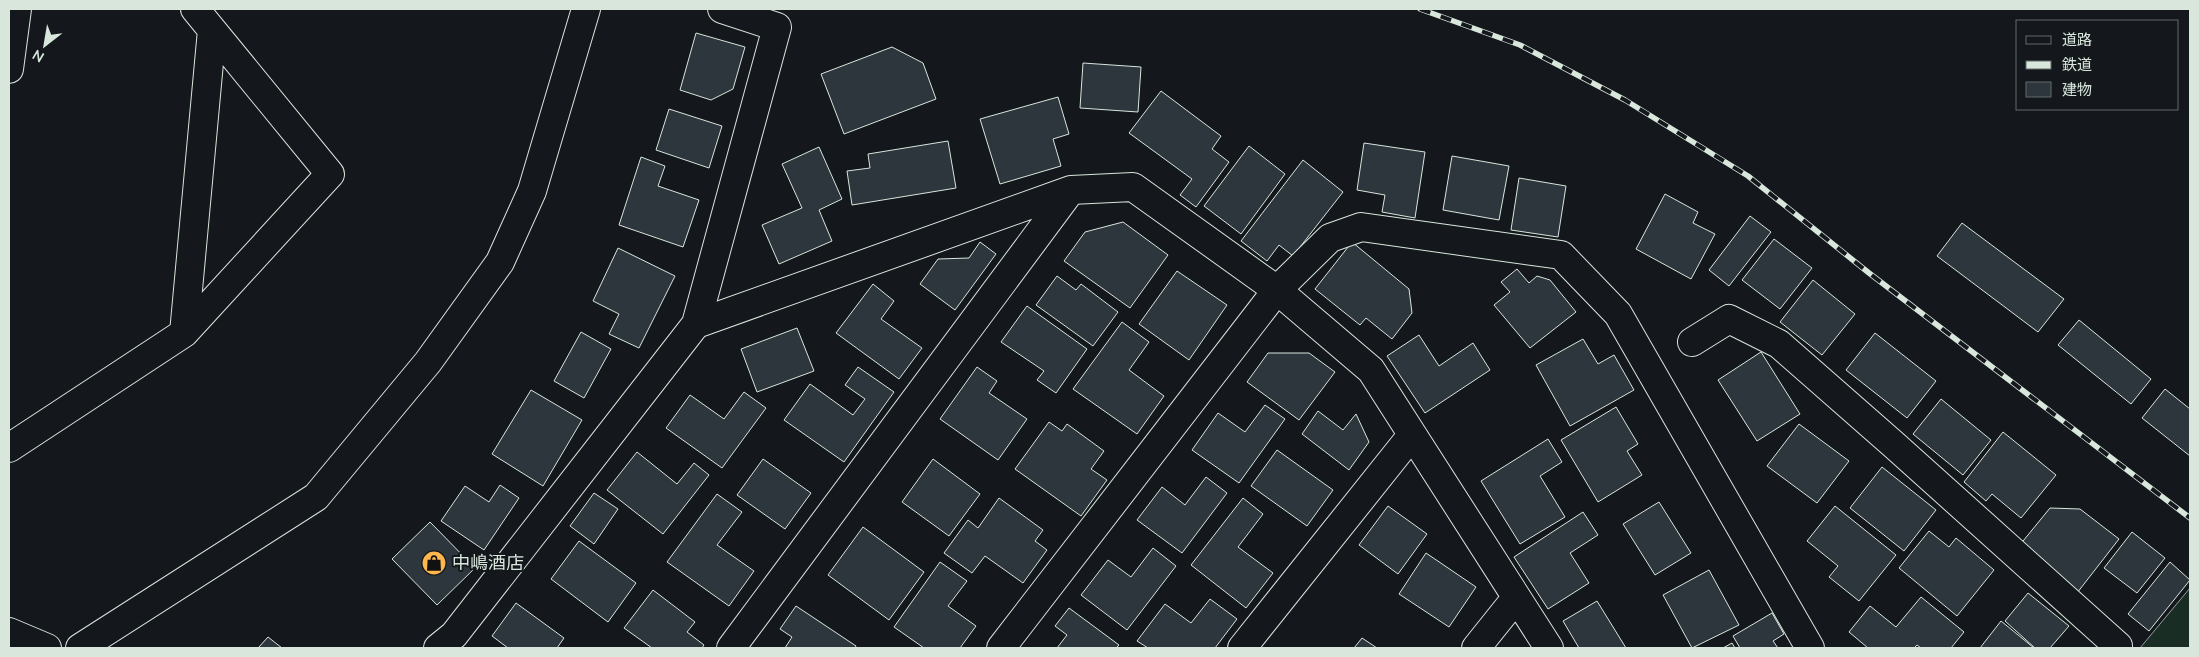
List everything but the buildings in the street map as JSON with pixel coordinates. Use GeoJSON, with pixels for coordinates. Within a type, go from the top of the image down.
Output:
{"type":"FeatureCollection","features":[{"type":"Feature","properties":{"kind":"street"},"geometry":{"type":"LineString","coordinates":[[9,69],[17,9]]}},
{"type":"Feature","properties":{"kind":"street"},"geometry":{"type":"LineString","coordinates":[[9,448],[184,333],[330,174],[195,9]]}},
{"type":"Feature","properties":{"kind":"street"},"geometry":{"type":"LineString","coordinates":[[80,648],[316,497],[428,362],[500,262],[532,191],[586,9]]}},
{"type":"Feature","properties":{"kind":"street"},"geometry":{"type":"LineString","coordinates":[[453,644],[696,324],[777,27],[722,9]]}},
{"type":"Feature","properties":{"kind":"street"},"geometry":{"type":"LineString","coordinates":[[184,333],[212,30]]}},
{"type":"Feature","properties":{"kind":"street"},"geometry":{"type":"LineString","coordinates":[[696,324],[1071,190],[1132,187],[1277,290],[1371,370],[1548,648]]}},
{"type":"Feature","properties":{"kind":"street"},"geometry":{"type":"LineString","coordinates":[[731,648],[1071,190]]}},
{"type":"Feature","properties":{"kind":"street"},"geometry":{"type":"LineString","coordinates":[[1001,648],[1277,290],[1330,238],[1361,227],[1562,255],[1618,314],[1810,648]]}},
{"type":"Feature","properties":{"kind":"street"},"geometry":{"type":"LineString","coordinates":[[1692,342],[1729,319],[1779,344],[1893,444],[2118,648]]}},
{"type":"Feature","properties":{"kind":"street"},"geometry":{"type":"LineString","coordinates":[[1242,648],[1412,435]]}},
{"type":"Feature","properties":{"kind":"street"},"geometry":{"type":"LineString","coordinates":[[1476,648],[1516,598]]}},
{"type":"Feature","properties":{"kind":"street"},"geometry":{"type":"LineString","coordinates":[[9,632],[47,648]]}},
{"type":"Feature","properties":{"kind":"green space"},"geometry":{"type":"Polygon","coordinates":[[[2190,588],[2190,648],[2140,648],[2190,588]]]}},
{"type":"Feature","properties":{"kind":"railway"},"geometry":{"type":"LineString","coordinates":[[1420,9],[1520,45],[1625,100],[1748,176],[1869,273],[2190,518]]}},
{"type":"Feature","properties":{"kind":"place","name":"中嶋酒店"},"geometry":{"type":"Point","coordinates":[434,563]}}]}
